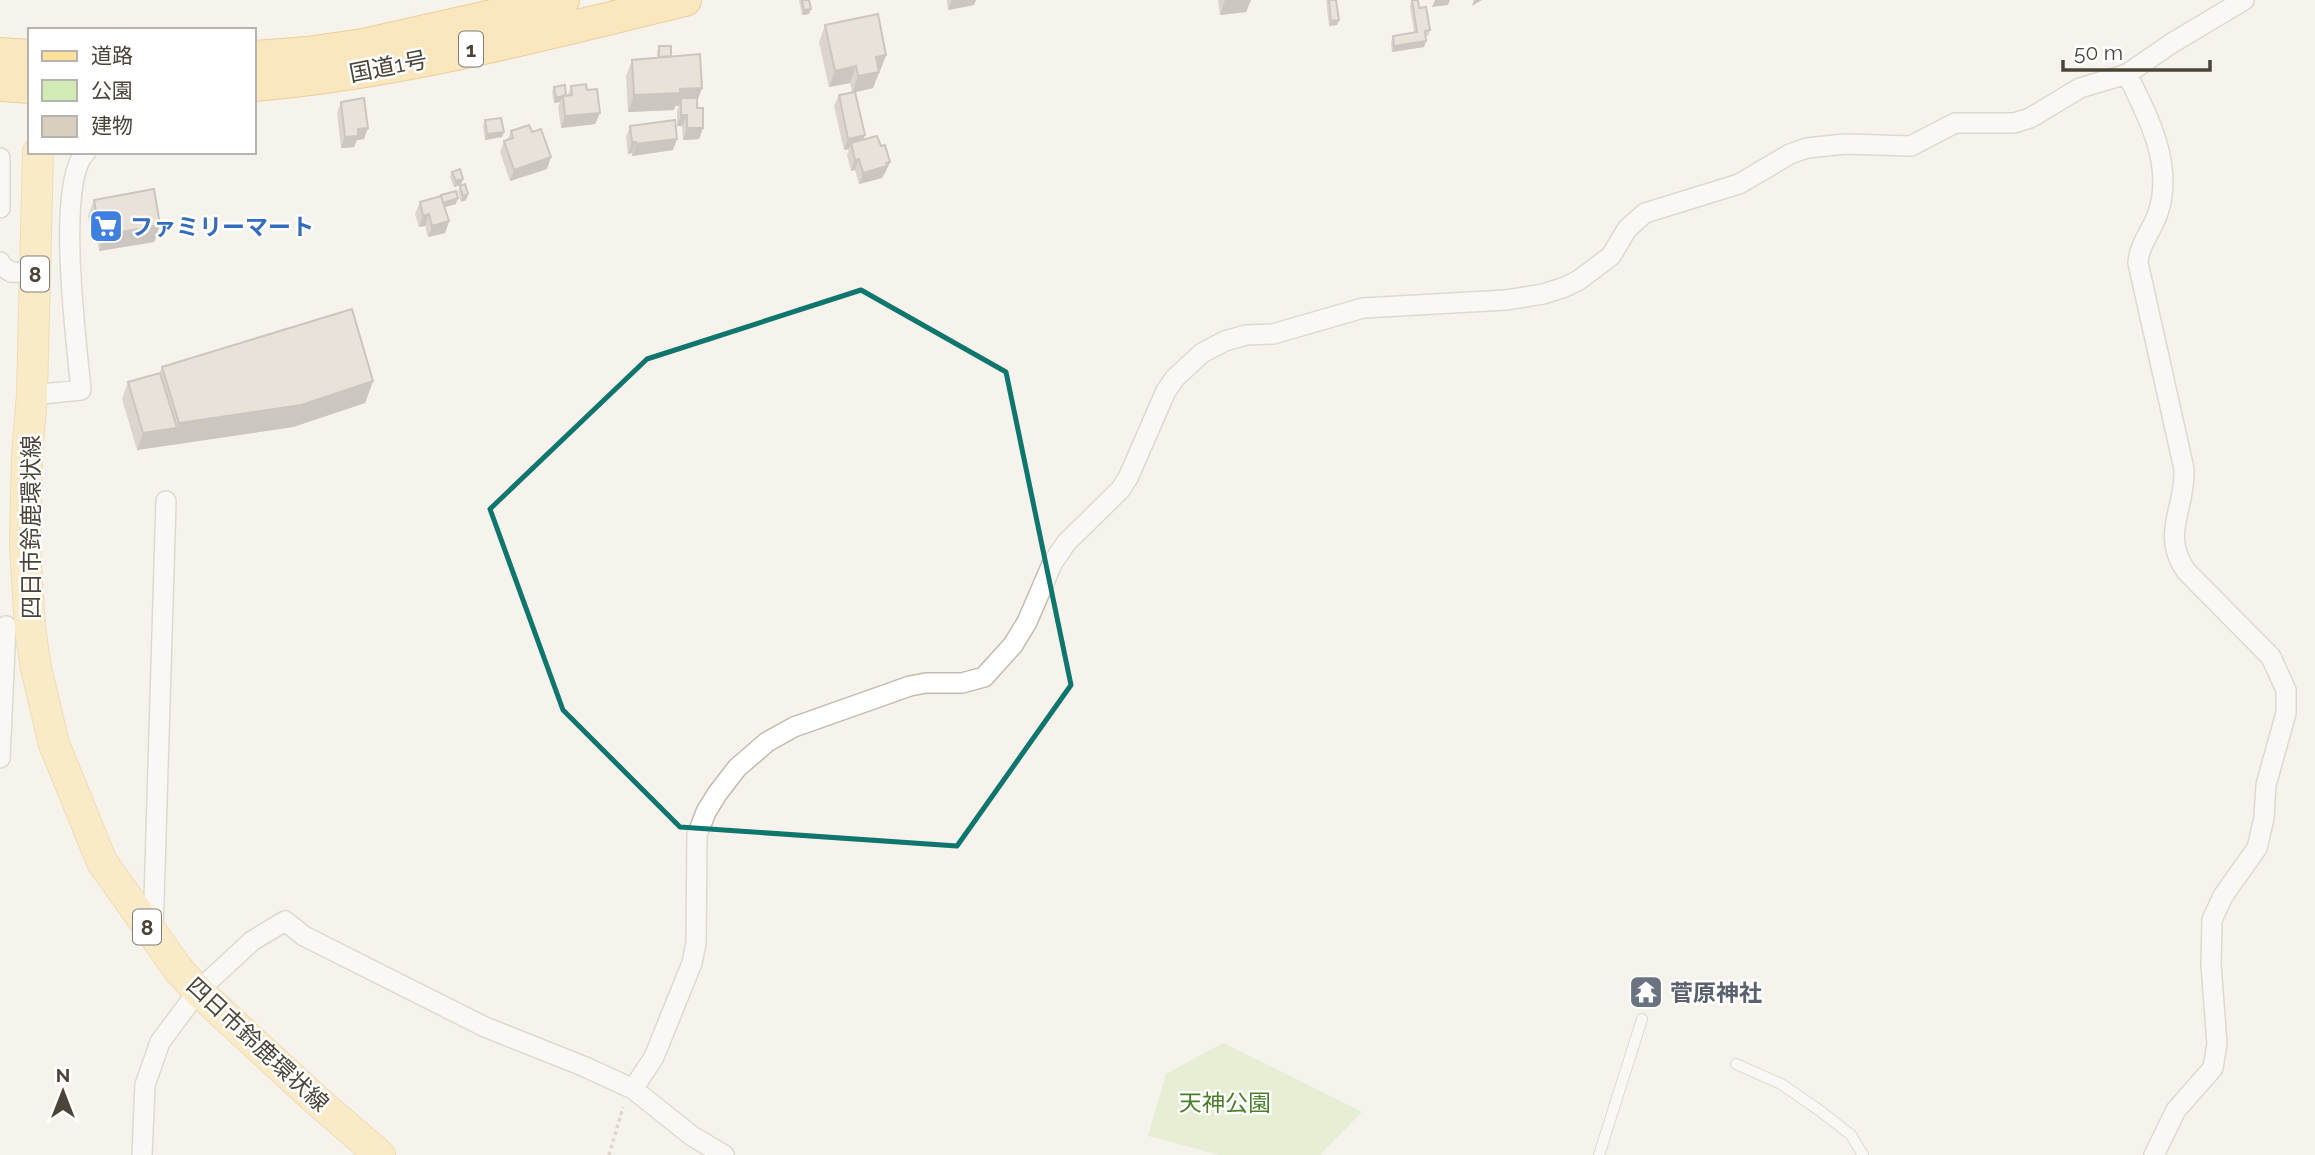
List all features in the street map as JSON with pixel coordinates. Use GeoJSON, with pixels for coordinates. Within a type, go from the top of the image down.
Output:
{"type":"FeatureCollection","features":[{"type":"Feature","properties":{"kind":"highway","name":"国道1号"},"geometry":{"type":"LineString","coordinates":[[495,30],[562,0]]}},
{"type":"Feature","properties":{"kind":"highway","name":"国道1号"},"geometry":{"type":"LineString","coordinates":[[256,85],[307,81],[366,58],[495,30],[685,0]]}},
{"type":"Feature","properties":{"kind":"highway","name":"国道1号"},"geometry":{"type":"LineString","coordinates":[[256,57],[308,53],[366,58]]}},
{"type":"Feature","properties":{"kind":"highway"},"geometry":{"type":"LineString","coordinates":[[0,54],[28,56]]}},
{"type":"Feature","properties":{"kind":"highway"},"geometry":{"type":"LineString","coordinates":[[0,85],[28,87]]}},
{"type":"Feature","properties":{"kind":"main road","name":"四日市鈴鹿環状線"},"geometry":{"type":"LineString","coordinates":[[38,154],[25,545],[12,626],[36,668],[54,744],[102,862],[153,935],[198,991],[380,1155]]}},
{"type":"Feature","properties":{"kind":"street"},"geometry":{"type":"LineString","coordinates":[[633,1089],[654,1057],[692,963],[696,943],[697,835],[706,812],[737,768],[767,742],[794,727],[910,686],[962,683],[984,677],[1013,645],[1027,622],[1052,564],[1066,543],[1120,490],[1128,478],[1175,378],[1202,353],[1225,341],[1246,335],[1273,334],[1363,308],[1506,300],[1566,287],[1611,256],[1627,229],[1645,213],[1739,184],[1790,154],[1827,144],[1911,146],[1955,123],[2014,122],[2037,114],[2080,88],[2127,74],[2172,43],[2244,0]]}},
{"type":"Feature","properties":{"kind":"street"},"geometry":{"type":"LineString","coordinates":[[2127,74],[2150,120],[2157,141],[2163,179],[2160,208],[2139,250],[2138,263],[2184,469],[2185,487],[2174,526],[2173,544],[2178,560],[2186,571],[2271,657],[2286,690],[2286,713],[2266,785],[2262,834],[2257,848],[2223,896],[2212,920],[2211,964],[2217,1045],[2213,1068],[2176,1110],[2154,1155]]}},
{"type":"Feature","properties":{"kind":"street"},"geometry":{"type":"LineString","coordinates":[[256,95],[307,81]]}},
{"type":"Feature","properties":{"kind":"street"},"geometry":{"type":"LineString","coordinates":[[32,395],[81,390],[70,279],[71,207],[74,181],[84,154]]}},
{"type":"Feature","properties":{"kind":"street"},"geometry":{"type":"LineString","coordinates":[[0,158],[0,208]]}},
{"type":"Feature","properties":{"kind":"street"},"geometry":{"type":"LineString","coordinates":[[0,262],[11,272],[35,273]]}},
{"type":"Feature","properties":{"kind":"street"},"geometry":{"type":"LineString","coordinates":[[153,935],[166,501]]}},
{"type":"Feature","properties":{"kind":"street"},"geometry":{"type":"LineString","coordinates":[[0,758],[12,626]]}},
{"type":"Feature","properties":{"kind":"street"},"geometry":{"type":"LineString","coordinates":[[142,1155],[145,1085],[160,1042],[198,991],[252,941],[285,921],[304,936],[485,1027],[633,1089],[692,1136],[724,1155]]}},
{"type":"Feature","properties":{"kind":"lane"},"geometry":{"type":"LineString","coordinates":[[1599,1155],[1642,1019]]}},
{"type":"Feature","properties":{"kind":"lane"},"geometry":{"type":"LineString","coordinates":[[1736,1064],[1751,1068],[1781,1084],[1819,1110],[1851,1135],[1863,1155]]}},
{"type":"Feature","properties":{"kind":"path"},"geometry":{"type":"LineString","coordinates":[[609,1155],[627,1095],[633,1089]]}},
{"type":"Feature","properties":{"kind":"highlighted area"},"geometry":{"type":"Polygon","coordinates":[[[861,290],[1006,372],[1071,685],[957,846],[680,827],[563,710],[490,509],[647,359],[861,290]]]}},
{"type":"Feature","properties":{"kind":"green space","name":"天神公園"},"geometry":{"type":"Polygon","coordinates":[[[1223,1043],[1362,1112],[1320,1155],[1220,1155],[1148,1136],[1166,1074],[1223,1043]]]}},
{"type":"Feature","properties":{"kind":"building"},"geometry":{"type":"Polygon","coordinates":[[[802,0],[809,0],[811,9],[804,10],[802,0]]]}},
{"type":"Feature","properties":{"kind":"building"},"geometry":{"type":"Polygon","coordinates":[[[1329,0],[1336,0],[1339,20],[1331,21],[1329,0]]]}},
{"type":"Feature","properties":{"kind":"building"},"geometry":{"type":"Polygon","coordinates":[[[1412,0],[1418,0],[1419,8],[1426,7],[1430,30],[1425,31],[1426,41],[1394,46],[1393,36],[1417,32],[1412,0]]]}},
{"type":"Feature","properties":{"kind":"building"},"geometry":{"type":"Polygon","coordinates":[[[878,14],[886,55],[876,57],[879,72],[858,76],[856,66],[835,71],[825,25],[878,14]]]}},
{"type":"Feature","properties":{"kind":"building"},"geometry":{"type":"Polygon","coordinates":[[[659,46],[671,46],[671,56],[659,57],[659,46]]]}},
{"type":"Feature","properties":{"kind":"building"},"geometry":{"type":"Polygon","coordinates":[[[700,54],[702,88],[680,89],[680,93],[634,95],[632,60],[700,54]]]}},
{"type":"Feature","properties":{"kind":"building"},"geometry":{"type":"Polygon","coordinates":[[[586,84],[587,90],[597,89],[600,113],[565,116],[563,96],[572,95],[571,86],[586,84]]]}},
{"type":"Feature","properties":{"kind":"building"},"geometry":{"type":"Polygon","coordinates":[[[565,85],[566,95],[556,98],[554,87],[565,85]]]}},
{"type":"Feature","properties":{"kind":"building"},"geometry":{"type":"Polygon","coordinates":[[[855,92],[865,135],[848,139],[839,95],[855,92]]]}},
{"type":"Feature","properties":{"kind":"building"},"geometry":{"type":"Polygon","coordinates":[[[364,98],[368,128],[358,129],[358,136],[345,137],[341,102],[364,98]]]}},
{"type":"Feature","properties":{"kind":"building"},"geometry":{"type":"Polygon","coordinates":[[[681,98],[697,98],[697,108],[703,108],[703,128],[687,128],[687,115],[681,115],[681,98]]]}},
{"type":"Feature","properties":{"kind":"building"},"geometry":{"type":"Polygon","coordinates":[[[501,118],[504,132],[487,134],[485,120],[501,118]]]}},
{"type":"Feature","properties":{"kind":"building"},"geometry":{"type":"Polygon","coordinates":[[[675,120],[677,139],[636,144],[632,142],[630,126],[675,120]]]}},
{"type":"Feature","properties":{"kind":"building"},"geometry":{"type":"Polygon","coordinates":[[[529,125],[532,132],[541,129],[551,157],[514,170],[504,141],[513,138],[511,131],[529,125]]]}},
{"type":"Feature","properties":{"kind":"building"},"geometry":{"type":"Polygon","coordinates":[[[877,136],[881,146],[885,145],[890,162],[886,163],[887,166],[863,173],[859,159],[855,160],[851,143],[877,136]]]}},
{"type":"Feature","properties":{"kind":"building"},"geometry":{"type":"Polygon","coordinates":[[[460,169],[463,179],[456,181],[452,172],[460,169]]]}},
{"type":"Feature","properties":{"kind":"building"},"geometry":{"type":"Polygon","coordinates":[[[465,184],[468,194],[463,196],[460,186],[465,184]]]}},
{"type":"Feature","properties":{"kind":"building"},"geometry":{"type":"Polygon","coordinates":[[[154,189],[160,225],[105,235],[101,211],[96,212],[94,200],[154,189]]]}},
{"type":"Feature","properties":{"kind":"building"},"geometry":{"type":"Polygon","coordinates":[[[456,191],[458,198],[443,203],[441,195],[456,191]]]}},
{"type":"Feature","properties":{"kind":"building"},"geometry":{"type":"Polygon","coordinates":[[[441,196],[449,221],[432,226],[429,214],[423,216],[420,202],[441,196]]]}},
{"type":"Feature","properties":{"kind":"building"},"geometry":{"type":"Polygon","coordinates":[[[352,309],[373,381],[301,405],[179,423],[162,367],[352,309]]]}},
{"type":"Feature","properties":{"kind":"building"},"geometry":{"type":"Polygon","coordinates":[[[160,373],[177,428],[143,433],[128,382],[160,373]]]}},
{"type":"Feature","properties":{"kind":"place","name":"ファミリーマート"},"geometry":{"type":"Point","coordinates":[106,226]}},
{"type":"Feature","properties":{"kind":"place","name":"菅原神社"},"geometry":{"type":"Point","coordinates":[1646,992]}}]}
